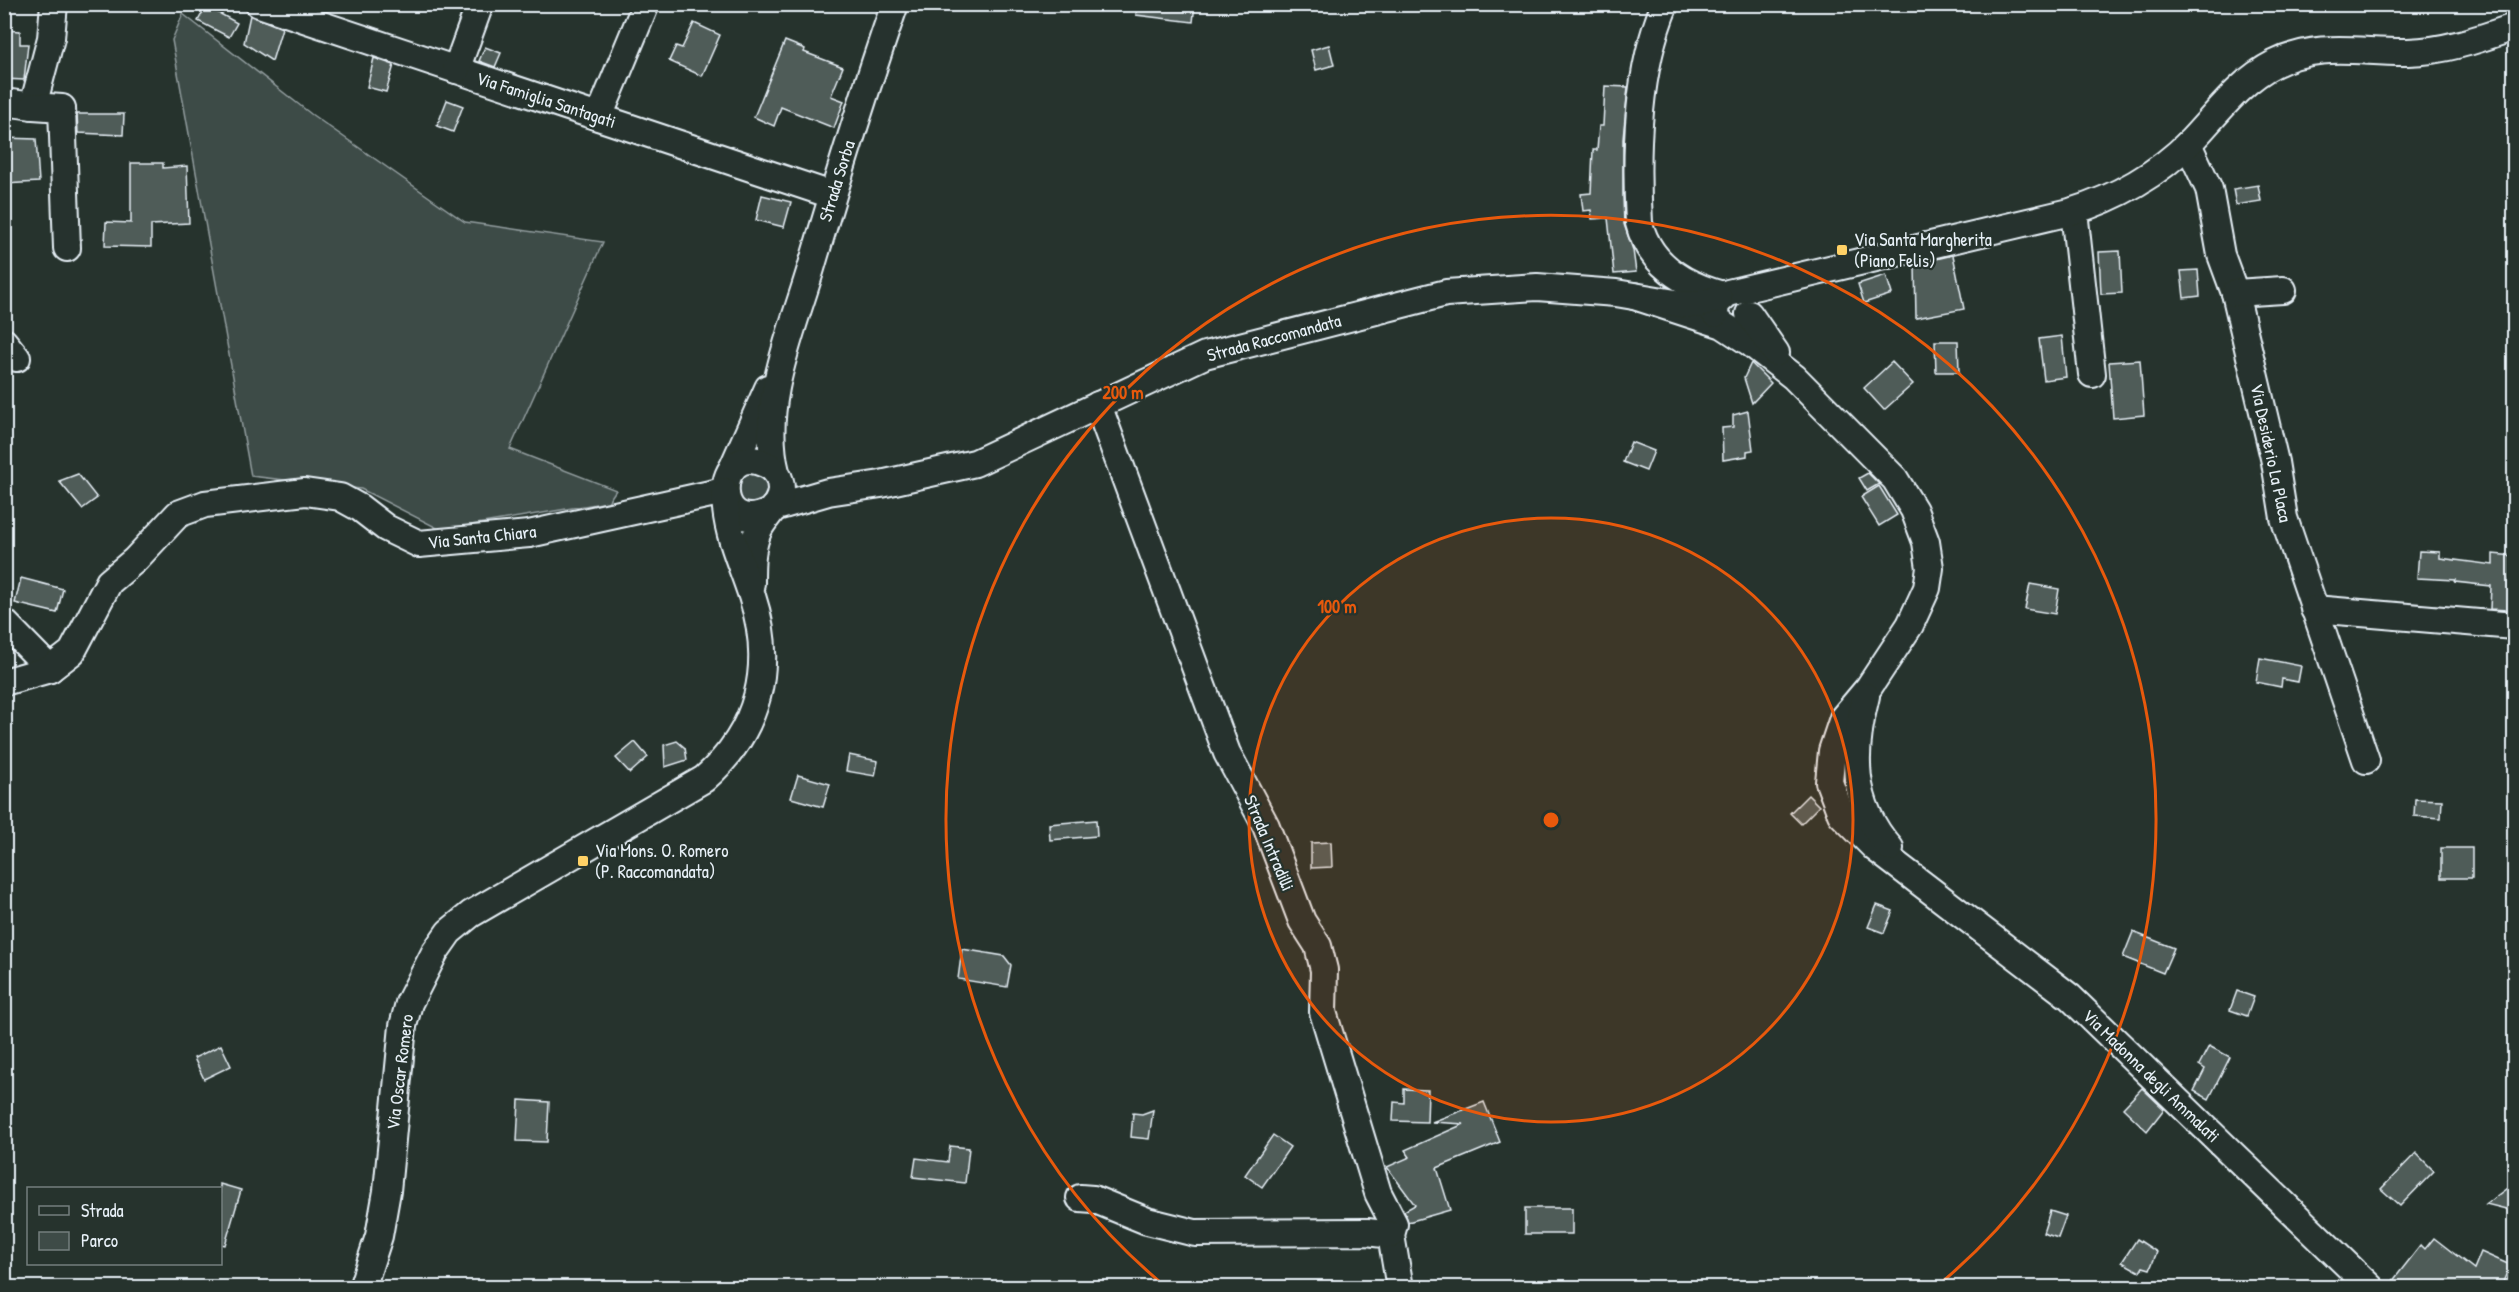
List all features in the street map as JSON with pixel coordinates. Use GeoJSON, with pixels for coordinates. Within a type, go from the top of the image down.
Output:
{"type":"FeatureCollection","features":[{"type":"Feature","properties":{"kind":"street"},"geometry":{"type":"LineString","coordinates":[[33,106],[51,38],[54,4]]}},
{"type":"Feature","properties":{"kind":"street","name":"Via Famiglia Santagati"},"geometry":{"type":"LineString","coordinates":[[259,4],[832,195]]}},
{"type":"Feature","properties":{"kind":"street"},"geometry":{"type":"LineString","coordinates":[[456,70],[480,4]]}},
{"type":"Feature","properties":{"kind":"street"},"geometry":{"type":"LineString","coordinates":[[599,117],[646,4]]}},
{"type":"Feature","properties":{"kind":"street","name":"Strada Sorba"},"geometry":{"type":"LineString","coordinates":[[784,359],[832,195],[895,4]]}},
{"type":"Feature","properties":{"kind":"street"},"geometry":{"type":"LineString","coordinates":[[1665,4],[1649,50],[1642,98],[1639,223],[1644,242],[1656,258],[1697,288],[1723,296],[1740,295],[1745,299],[1749,312],[1794,378]]}},
{"type":"Feature","properties":{"kind":"street"},"geometry":{"type":"LineString","coordinates":[[1634,296],[1688,305],[2074,211],[2113,198],[2150,177],[2188,144],[2252,76],[2307,51],[2430,50],[2468,43],[2514,27]]}},
{"type":"Feature","properties":{"kind":"street"},"geometry":{"type":"LineString","coordinates":[[4,102],[62,108],[67,248]]}},
{"type":"Feature","properties":{"kind":"street","name":"Via Desiderio La Placa"},"geometry":{"type":"LineString","coordinates":[[2188,144],[2209,189],[2221,255],[2235,293],[2274,462],[2284,518],[2366,760]]}},
{"type":"Feature","properties":{"kind":"street"},"geometry":{"type":"LineString","coordinates":[[2074,211],[2092,374]]}},
{"type":"Feature","properties":{"kind":"street"},"geometry":{"type":"LineString","coordinates":[[1634,296],[1732,328],[1743,324],[1763,292],[1782,281]]}},
{"type":"Feature","properties":{"kind":"street","name":"Strada Raccomandata"},"geometry":{"type":"LineString","coordinates":[[828,492],[881,484],[975,463],[1206,355],[1446,293],[1537,287],[1634,296]]}},
{"type":"Feature","properties":{"kind":"street"},"geometry":{"type":"LineString","coordinates":[[2235,293],[2283,290]]}},
{"type":"Feature","properties":{"kind":"street"},"geometry":{"type":"LineString","coordinates":[[1723,296],[1716,304],[1715,316],[1794,378]]}},
{"type":"Feature","properties":{"kind":"street"},"geometry":{"type":"LineString","coordinates":[[752,596],[751,561],[754,543],[781,495],[772,453],[771,422],[784,359]]}},
{"type":"Feature","properties":{"kind":"street"},"geometry":{"type":"LineString","coordinates":[[752,596],[733,549],[726,519],[727,485],[761,401],[784,359]]}},
{"type":"Feature","properties":{"kind":"street","name":"Via Madonna degli Ammalati"},"geometry":{"type":"LineString","coordinates":[[1794,378],[1895,479],[1906,494],[1926,542],[1930,568],[1921,606],[1869,687],[1843,718],[1832,751],[1829,782],[1841,814],[1875,848],[2070,997],[2371,1287]]}},
{"type":"Feature","properties":{"kind":"street","name":"Strada Intradilli"},"geometry":{"type":"LineString","coordinates":[[1098,405],[1227,753],[1266,826],[1302,921],[1318,946],[1324,970],[1323,1012],[1378,1193],[1394,1224],[1391,1235],[1400,1287]]}},
{"type":"Feature","properties":{"kind":"street"},"geometry":{"type":"LineString","coordinates":[[760,461],[795,488],[828,492],[752,517],[734,510],[727,485],[740,463],[760,461]]}},
{"type":"Feature","properties":{"kind":"street","name":"Via Santa Chiara"},"geometry":{"type":"LineString","coordinates":[[4,682],[50,669],[72,652],[109,582],[135,560],[178,514],[205,504],[305,492],[340,497],[360,508],[386,528],[419,544],[530,534],[727,485]]}},
{"type":"Feature","properties":{"kind":"street","name":"Via Oscar Romero"},"geometry":{"type":"LineString","coordinates":[[362,1287],[379,1236],[403,1026],[419,979],[449,932],[471,914],[704,779],[731,753],[752,715],[760,687],[761,649],[752,596]]}},
{"type":"Feature","properties":{"kind":"street"},"geometry":{"type":"LineString","coordinates":[[2314,609],[2514,626]]}},
{"type":"Feature","properties":{"kind":"street"},"geometry":{"type":"LineString","coordinates":[[4,622],[50,669]]}},
{"type":"Feature","properties":{"kind":"street"},"geometry":{"type":"LineString","coordinates":[[1080,1198],[1093,1199],[1148,1221],[1194,1233],[1367,1232],[1391,1235]]}},
{"type":"Feature","properties":{"kind":"green space"},"geometry":{"type":"Polygon","coordinates":[[[183,14],[311,114],[465,222],[603,242],[510,449],[616,490],[608,502],[441,530],[361,489],[251,476],[172,40],[183,14]]]}},
{"type":"Feature","properties":{"kind":"green space"},"geometry":{"type":"Polygon","coordinates":[[[747,472],[759,472],[770,485],[765,502],[747,505],[738,498],[738,480],[747,472]]]}},
{"type":"Feature","properties":{"kind":"building"},"geometry":{"type":"Polygon","coordinates":[[[1137,4],[1195,4],[1193,22],[1136,15],[1137,4]]]}},
{"type":"Feature","properties":{"kind":"building"},"geometry":{"type":"Polygon","coordinates":[[[206,6],[237,23],[229,37],[198,21],[206,6]]]}},
{"type":"Feature","properties":{"kind":"building"},"geometry":{"type":"Polygon","coordinates":[[[250,15],[282,28],[272,61],[244,43],[250,15]]]}},
{"type":"Feature","properties":{"kind":"building"},"geometry":{"type":"Polygon","coordinates":[[[694,23],[720,35],[702,76],[669,61],[676,46],[682,48],[694,23]]]}},
{"type":"Feature","properties":{"kind":"building"},"geometry":{"type":"Polygon","coordinates":[[[4,30],[20,31],[20,44],[28,44],[24,80],[4,79],[4,30]]]}},
{"type":"Feature","properties":{"kind":"building"},"geometry":{"type":"Polygon","coordinates":[[[785,41],[805,49],[804,52],[843,67],[831,96],[844,101],[834,128],[781,107],[774,126],[754,117],[785,41]]]}},
{"type":"Feature","properties":{"kind":"building"},"geometry":{"type":"Polygon","coordinates":[[[1329,45],[1334,65],[1316,70],[1311,50],[1329,45]]]}},
{"type":"Feature","properties":{"kind":"building"},"geometry":{"type":"Polygon","coordinates":[[[485,47],[501,53],[495,67],[479,61],[485,47]]]}},
{"type":"Feature","properties":{"kind":"building"},"geometry":{"type":"Polygon","coordinates":[[[374,58],[394,65],[386,92],[367,87],[374,58]]]}},
{"type":"Feature","properties":{"kind":"building"},"geometry":{"type":"Polygon","coordinates":[[[1605,86],[1628,87],[1623,139],[1624,224],[1633,250],[1636,272],[1614,274],[1608,218],[1592,219],[1591,210],[1583,211],[1581,194],[1591,193],[1593,150],[1597,150],[1599,126],[1603,126],[1605,86]]]}},
{"type":"Feature","properties":{"kind":"building"},"geometry":{"type":"Polygon","coordinates":[[[447,100],[463,106],[453,132],[437,126],[447,100]]]}},
{"type":"Feature","properties":{"kind":"building"},"geometry":{"type":"Polygon","coordinates":[[[77,114],[124,114],[123,135],[78,133],[77,114]]]}},
{"type":"Feature","properties":{"kind":"building"},"geometry":{"type":"Polygon","coordinates":[[[4,138],[36,139],[39,182],[4,184],[4,138]]]}},
{"type":"Feature","properties":{"kind":"building"},"geometry":{"type":"Polygon","coordinates":[[[131,163],[163,163],[163,168],[187,166],[189,223],[151,225],[151,247],[105,246],[106,222],[131,223],[131,163]]]}},
{"type":"Feature","properties":{"kind":"building"},"geometry":{"type":"Polygon","coordinates":[[[2258,185],[2261,201],[2236,205],[2233,189],[2258,185]]]}},
{"type":"Feature","properties":{"kind":"building"},"geometry":{"type":"Polygon","coordinates":[[[762,195],[791,202],[784,227],[756,220],[762,195]]]}},
{"type":"Feature","properties":{"kind":"building"},"geometry":{"type":"Polygon","coordinates":[[[2120,251],[2122,293],[2101,294],[2099,252],[2120,251]]]}},
{"type":"Feature","properties":{"kind":"building"},"geometry":{"type":"Polygon","coordinates":[[[1953,255],[1964,309],[1916,318],[1915,264],[1953,255]]]}},
{"type":"Feature","properties":{"kind":"building"},"geometry":{"type":"Polygon","coordinates":[[[2198,270],[2200,296],[2184,298],[2181,271],[2198,270]]]}},
{"type":"Feature","properties":{"kind":"building"},"geometry":{"type":"Polygon","coordinates":[[[1886,275],[1892,294],[1864,303],[1858,284],[1886,275]]]}},
{"type":"Feature","properties":{"kind":"building"},"geometry":{"type":"Polygon","coordinates":[[[2062,336],[2066,377],[2044,380],[2039,339],[2062,336]]]}},
{"type":"Feature","properties":{"kind":"building"},"geometry":{"type":"Polygon","coordinates":[[[1935,341],[1958,341],[1959,372],[1936,372],[1935,341]]]}},
{"type":"Feature","properties":{"kind":"building"},"geometry":{"type":"Polygon","coordinates":[[[2140,360],[2144,415],[2113,418],[2109,362],[2140,360]]]}},
{"type":"Feature","properties":{"kind":"building"},"geometry":{"type":"Polygon","coordinates":[[[1892,362],[1913,384],[1884,410],[1864,388],[1892,362]]]}},
{"type":"Feature","properties":{"kind":"building"},"geometry":{"type":"Polygon","coordinates":[[[1751,363],[1771,383],[1752,403],[1744,378],[1751,363]]]}},
{"type":"Feature","properties":{"kind":"building"},"geometry":{"type":"Polygon","coordinates":[[[1748,411],[1753,450],[1747,451],[1747,456],[1723,460],[1722,428],[1733,427],[1733,415],[1748,411]]]}},
{"type":"Feature","properties":{"kind":"building"},"geometry":{"type":"Polygon","coordinates":[[[1631,442],[1654,451],[1646,471],[1623,462],[1631,442]]]}},
{"type":"Feature","properties":{"kind":"building"},"geometry":{"type":"Polygon","coordinates":[[[1868,473],[1879,484],[1867,491],[1859,478],[1868,473]]]}},
{"type":"Feature","properties":{"kind":"building"},"geometry":{"type":"Polygon","coordinates":[[[78,474],[97,498],[82,509],[59,481],[78,474]]]}},
{"type":"Feature","properties":{"kind":"building"},"geometry":{"type":"Polygon","coordinates":[[[1879,486],[1897,515],[1879,526],[1861,497],[1879,486]]]}},
{"type":"Feature","properties":{"kind":"building"},"geometry":{"type":"Polygon","coordinates":[[[2419,551],[2440,552],[2440,558],[2493,565],[2493,554],[2514,556],[2514,581],[2510,580],[2508,610],[2490,609],[2491,586],[2455,582],[2456,580],[2417,578],[2419,551]]]}},
{"type":"Feature","properties":{"kind":"building"},"geometry":{"type":"Polygon","coordinates":[[[21,578],[63,589],[57,613],[15,603],[21,578]]]}},
{"type":"Feature","properties":{"kind":"building"},"geometry":{"type":"Polygon","coordinates":[[[2030,584],[2059,589],[2055,614],[2025,609],[2030,584]]]}},
{"type":"Feature","properties":{"kind":"building"},"geometry":{"type":"Polygon","coordinates":[[[2260,658],[2301,666],[2298,682],[2282,679],[2281,687],[2256,682],[2260,658]]]}},
{"type":"Feature","properties":{"kind":"building"},"geometry":{"type":"Polygon","coordinates":[[[677,741],[685,748],[687,760],[665,767],[664,745],[677,741]]]}},
{"type":"Feature","properties":{"kind":"building"},"geometry":{"type":"Polygon","coordinates":[[[635,742],[648,757],[630,773],[616,758],[635,742]]]}},
{"type":"Feature","properties":{"kind":"building"},"geometry":{"type":"Polygon","coordinates":[[[849,755],[878,761],[875,776],[846,771],[849,755]]]}},
{"type":"Feature","properties":{"kind":"building"},"geometry":{"type":"Polygon","coordinates":[[[798,775],[830,784],[823,807],[791,798],[798,775]]]}},
{"type":"Feature","properties":{"kind":"building"},"geometry":{"type":"Polygon","coordinates":[[[1808,795],[1819,806],[1801,824],[1790,813],[1808,795]]]}},
{"type":"Feature","properties":{"kind":"building"},"geometry":{"type":"Polygon","coordinates":[[[2415,799],[2442,800],[2441,818],[2414,816],[2415,799]]]}},
{"type":"Feature","properties":{"kind":"building"},"geometry":{"type":"Polygon","coordinates":[[[1096,820],[1097,836],[1050,840],[1049,824],[1096,820]]]}},
{"type":"Feature","properties":{"kind":"building"},"geometry":{"type":"Polygon","coordinates":[[[1331,842],[1332,867],[1311,868],[1311,843],[1331,842]]]}},
{"type":"Feature","properties":{"kind":"building"},"geometry":{"type":"Polygon","coordinates":[[[2441,848],[2472,848],[2472,878],[2441,878],[2441,848]]]}},
{"type":"Feature","properties":{"kind":"building"},"geometry":{"type":"Polygon","coordinates":[[[1877,905],[1893,911],[1884,933],[1868,927],[1877,905]]]}},
{"type":"Feature","properties":{"kind":"building"},"geometry":{"type":"Polygon","coordinates":[[[2133,932],[2174,948],[2163,973],[2123,957],[2133,932]]]}},
{"type":"Feature","properties":{"kind":"building"},"geometry":{"type":"Polygon","coordinates":[[[962,949],[1004,956],[1011,965],[1007,987],[958,979],[962,949]]]}},
{"type":"Feature","properties":{"kind":"building"},"geometry":{"type":"Polygon","coordinates":[[[2237,991],[2254,997],[2247,1016],[2230,1010],[2237,991]]]}},
{"type":"Feature","properties":{"kind":"building"},"geometry":{"type":"Polygon","coordinates":[[[221,1045],[231,1066],[204,1079],[194,1058],[221,1045]]]}},
{"type":"Feature","properties":{"kind":"building"},"geometry":{"type":"Polygon","coordinates":[[[2209,1046],[2230,1057],[2209,1099],[2194,1091],[2205,1069],[2199,1065],[2209,1046]]]}},
{"type":"Feature","properties":{"kind":"building"},"geometry":{"type":"Polygon","coordinates":[[[2142,1088],[2164,1109],[2147,1131],[2123,1108],[2142,1088]]]}},
{"type":"Feature","properties":{"kind":"building"},"geometry":{"type":"Polygon","coordinates":[[[1404,1089],[1428,1090],[1427,1122],[1393,1121],[1394,1102],[1404,1103],[1404,1089]]]}},
{"type":"Feature","properties":{"kind":"building"},"geometry":{"type":"Polygon","coordinates":[[[519,1100],[549,1102],[547,1142],[517,1141],[519,1100]]]}},
{"type":"Feature","properties":{"kind":"building"},"geometry":{"type":"Polygon","coordinates":[[[1484,1102],[1500,1142],[1437,1168],[1450,1210],[1408,1222],[1404,1211],[1415,1205],[1387,1167],[1410,1157],[1405,1150],[1464,1124],[1432,1122],[1484,1102]]]}},
{"type":"Feature","properties":{"kind":"building"},"geometry":{"type":"Polygon","coordinates":[[[1153,1110],[1149,1139],[1131,1137],[1133,1113],[1142,1114],[1153,1110]]]}},
{"type":"Feature","properties":{"kind":"building"},"geometry":{"type":"Polygon","coordinates":[[[1273,1135],[1290,1147],[1262,1187],[1245,1175],[1273,1135]]]}},
{"type":"Feature","properties":{"kind":"building"},"geometry":{"type":"Polygon","coordinates":[[[950,1146],[969,1148],[965,1183],[913,1177],[916,1158],[948,1162],[950,1146]]]}},
{"type":"Feature","properties":{"kind":"building"},"geometry":{"type":"Polygon","coordinates":[[[2416,1153],[2434,1171],[2400,1206],[2381,1189],[2416,1153]]]}},
{"type":"Feature","properties":{"kind":"building"},"geometry":{"type":"Polygon","coordinates":[[[2514,1183],[2514,1211],[2486,1204],[2514,1183]]]}},
{"type":"Feature","properties":{"kind":"building"},"geometry":{"type":"Polygon","coordinates":[[[220,1184],[241,1190],[225,1245],[222,1244],[222,1187],[220,1184]]]}},
{"type":"Feature","properties":{"kind":"building"},"geometry":{"type":"Polygon","coordinates":[[[1525,1208],[1572,1208],[1572,1234],[1525,1234],[1525,1208]]]}},
{"type":"Feature","properties":{"kind":"building"},"geometry":{"type":"Polygon","coordinates":[[[2050,1211],[2066,1216],[2058,1238],[2043,1233],[2050,1211]]]}},
{"type":"Feature","properties":{"kind":"building"},"geometry":{"type":"Polygon","coordinates":[[[2434,1238],[2474,1269],[2481,1252],[2510,1265],[2501,1287],[2388,1287],[2421,1245],[2425,1249],[2434,1238]]]}},
{"type":"Feature","properties":{"kind":"building"},"geometry":{"type":"Polygon","coordinates":[[[2137,1239],[2157,1252],[2150,1269],[2143,1267],[2140,1272],[2122,1262],[2137,1239]]]}},
{"type":"Feature","properties":{"kind":"place","name":"Via Santa Margherita (Piano Felis)"},"geometry":{"type":"Point","coordinates":[1842,250]}},
{"type":"Feature","properties":{"kind":"place","name":"Via Mons. O. Romero (P. Raccomandata)"},"geometry":{"type":"Point","coordinates":[583,861]}}]}
